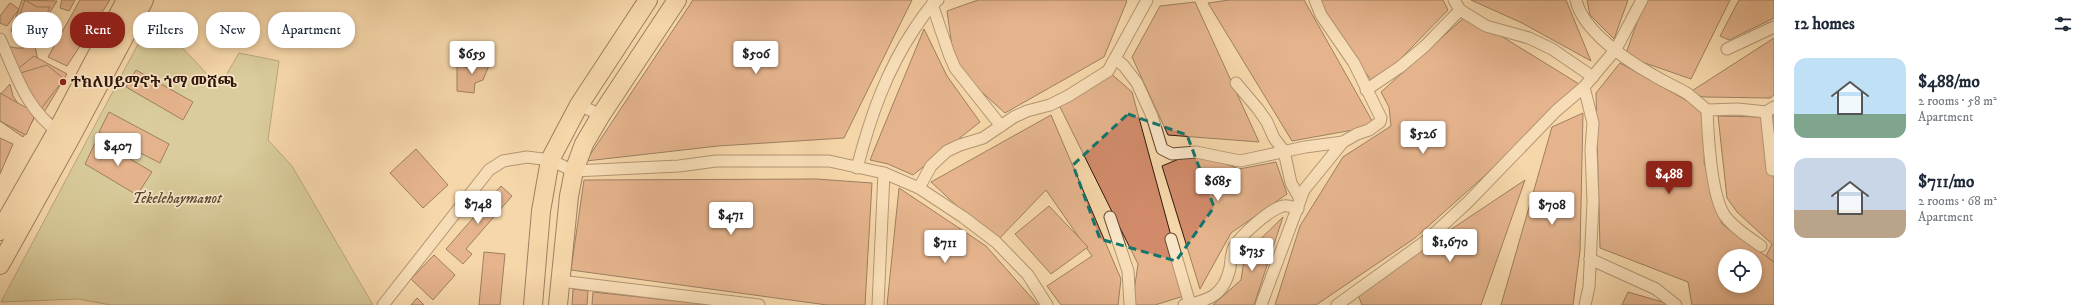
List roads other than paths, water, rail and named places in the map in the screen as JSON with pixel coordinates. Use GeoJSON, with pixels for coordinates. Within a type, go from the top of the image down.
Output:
{"type":"FeatureCollection","features":[{"type":"Feature","properties":{"kind":"main road"},"geometry":{"type":"LineString","coordinates":[[533,305],[541,211],[550,160],[579,105],[648,0]]}},
{"type":"Feature","properties":{"kind":"main road"},"geometry":{"type":"LineString","coordinates":[[558,305],[569,196],[574,171],[584,144],[601,115],[677,0]]}},
{"type":"Feature","properties":{"kind":"main road"},"geometry":{"type":"LineString","coordinates":[[0,265],[63,135],[132,2]]}},
{"type":"Feature","properties":{"kind":"main road"},"geometry":{"type":"LineString","coordinates":[[0,231],[63,135]]}},
{"type":"Feature","properties":{"kind":"street"},"geometry":{"type":"LineString","coordinates":[[919,188],[931,166],[947,152],[960,145],[983,138],[1027,111],[1050,105],[1068,96],[1108,71],[1116,59],[1146,0]]}},
{"type":"Feature","properties":{"kind":"street"},"geometry":{"type":"LineString","coordinates":[[1261,305],[1299,204],[1312,180],[1343,142],[1356,134],[1369,130],[1380,122],[1381,114],[1366,90],[1354,63],[1321,15],[1315,0]]}},
{"type":"Feature","properties":{"kind":"street"},"geometry":{"type":"LineString","coordinates":[[1454,0],[1460,10],[1486,26],[1529,38],[1552,49],[1594,77]]}},
{"type":"Feature","properties":{"kind":"street"},"geometry":{"type":"LineString","coordinates":[[1576,0],[1582,18],[1589,27],[1652,75],[1687,94],[1707,110],[1770,110],[1772,170]]}},
{"type":"Feature","properties":{"kind":"street"},"geometry":{"type":"LineString","coordinates":[[1338,305],[1427,240],[1468,202],[1556,111],[1594,77],[1616,49],[1642,0]]}},
{"type":"Feature","properties":{"kind":"street"},"geometry":{"type":"LineString","coordinates":[[935,2],[949,54],[955,68],[1001,126]]}},
{"type":"Feature","properties":{"kind":"street"},"geometry":{"type":"LineString","coordinates":[[857,168],[868,126],[883,86],[909,38],[935,2]]}},
{"type":"Feature","properties":{"kind":"street"},"geometry":{"type":"LineString","coordinates":[[1366,90],[1400,67],[1425,46],[1460,10]]}},
{"type":"Feature","properties":{"kind":"street"},"geometry":{"type":"LineString","coordinates":[[1727,49],[1774,27]]}},
{"type":"Feature","properties":{"kind":"street"},"geometry":{"type":"LineString","coordinates":[[0,39],[23,92],[36,113],[63,135]]}},
{"type":"Feature","properties":{"kind":"street"},"geometry":{"type":"LineString","coordinates":[[1116,59],[1124,66],[1137,83],[1152,116],[1160,145],[1166,152],[1179,154],[1196,152],[1231,160],[1240,160],[1343,142]]}},
{"type":"Feature","properties":{"kind":"street"},"geometry":{"type":"LineString","coordinates":[[1236,83],[1258,109],[1267,122],[1274,138],[1284,152],[1291,183],[1299,204]]}},
{"type":"Feature","properties":{"kind":"street"},"geometry":{"type":"LineString","coordinates":[[1584,87],[1592,123],[1591,149],[1593,202],[1589,287],[1585,305]]}},
{"type":"Feature","properties":{"kind":"street"},"geometry":{"type":"LineString","coordinates":[[579,105],[601,115]]}},
{"type":"Feature","properties":{"kind":"street"},"geometry":{"type":"LineString","coordinates":[[1707,110],[1714,183],[1719,204],[1729,220],[1761,246]]}},
{"type":"Feature","properties":{"kind":"street"},"geometry":{"type":"LineString","coordinates":[[383,305],[489,170],[499,162],[527,157],[550,160],[574,171],[679,166],[716,161],[829,161],[884,173],[919,188],[963,217],[996,242],[1028,275],[1047,305]]}},
{"type":"Feature","properties":{"kind":"street"},"geometry":{"type":"LineString","coordinates":[[878,305],[884,173]]}},
{"type":"Feature","properties":{"kind":"street"},"geometry":{"type":"LineString","coordinates":[[1171,239],[1187,305],[1201,303],[1210,298],[1227,280],[1233,249],[1244,233],[1281,206],[1299,204]]}},
{"type":"Feature","properties":{"kind":"street"},"geometry":{"type":"LineString","coordinates":[[1110,217],[1128,272],[1130,305]]}},
{"type":"Feature","properties":{"kind":"street"},"geometry":{"type":"LineString","coordinates":[[1590,259],[1656,289],[1676,305]]}},
{"type":"Feature","properties":{"kind":"street"},"geometry":{"type":"LineString","coordinates":[[560,281],[760,305]]}},
{"type":"Feature","properties":{"kind":"place","name":"ተክለሀይማኖት ጎማ መሸጫ"},"geometry":{"type":"Point","coordinates":[63,82]}},
{"type":"Feature","properties":{"kind":"park label","name":"Tekelehaymanot"},"geometry":{"type":"Point","coordinates":[177,198]}}]}
